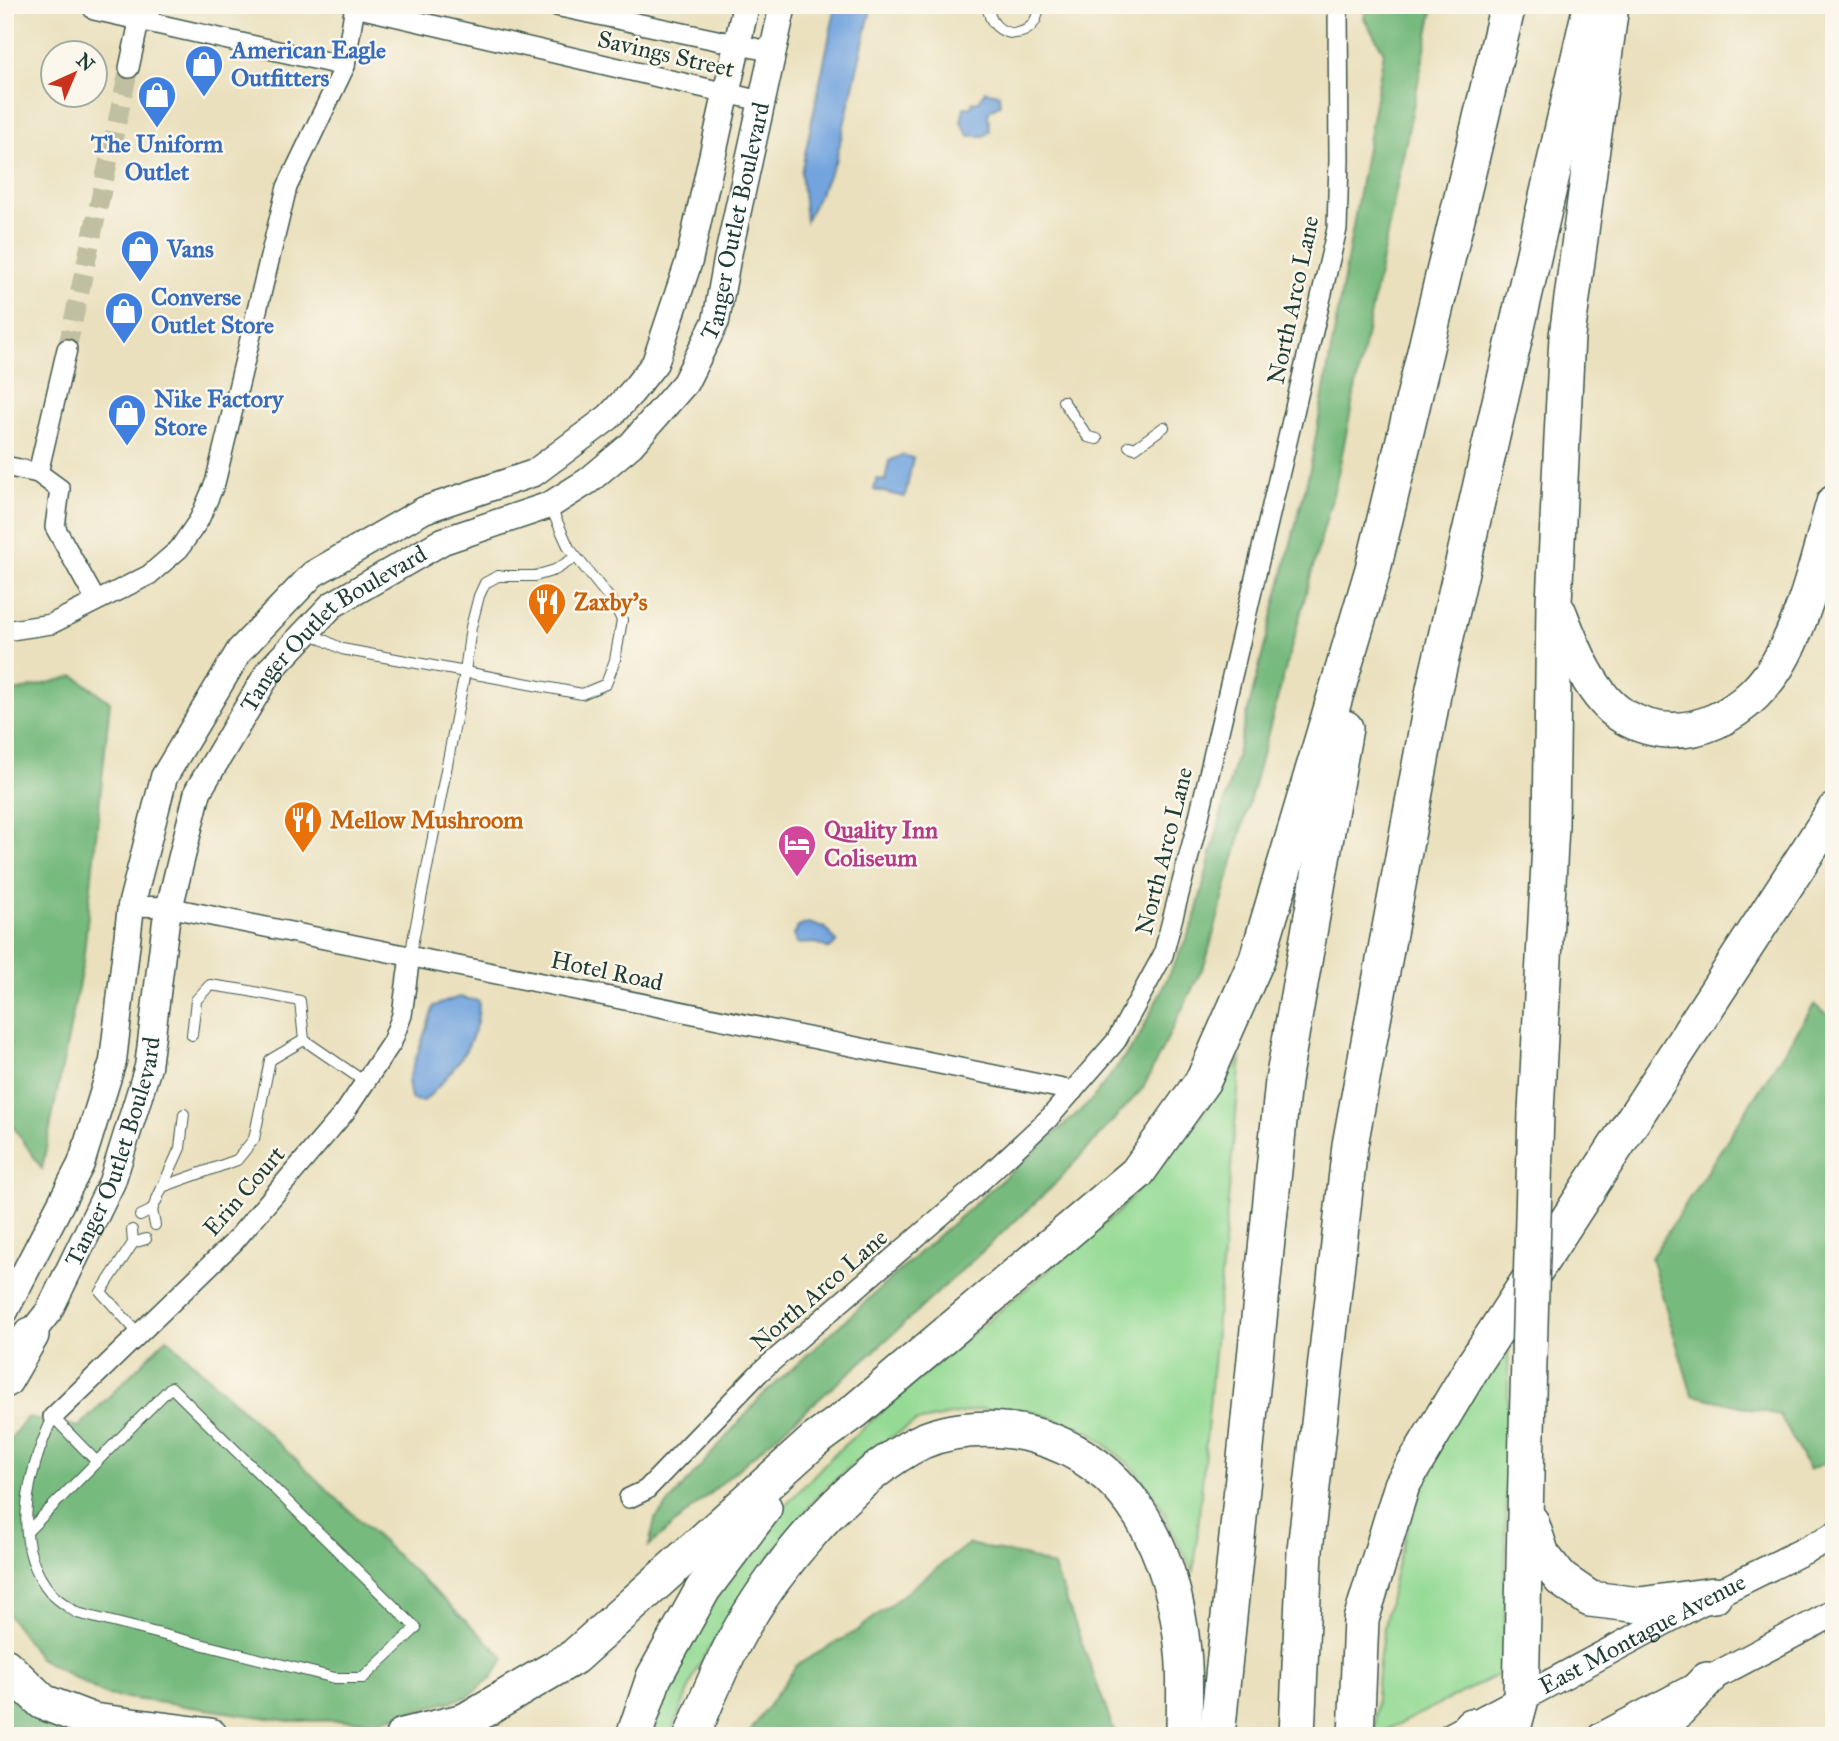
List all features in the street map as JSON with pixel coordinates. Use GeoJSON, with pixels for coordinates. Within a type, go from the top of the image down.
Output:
{"type":"FeatureCollection","features":[{"type":"Feature","properties":{"kind":"highway"},"geometry":{"type":"LineString","coordinates":[[402,1736],[466,1721],[574,1657],[814,1441],[855,1411],[1137,1173],[1204,1079],[1256,959],[1373,569],[1508,5]]}},
{"type":"Feature","properties":{"kind":"highway"},"geometry":{"type":"LineString","coordinates":[[1297,1736],[1305,1550],[1350,1144],[1434,689],[1591,5]]}},
{"type":"Feature","properties":{"kind":"highway"},"geometry":{"type":"LineString","coordinates":[[1461,1731],[1512,1736],[1521,1699],[1536,1112],[1552,825],[1554,602],[1567,336],[1611,5]]}},
{"type":"Feature","properties":{"kind":"highway"},"geometry":{"type":"LineString","coordinates":[[1554,602],[1573,649],[1592,682],[1622,716],[1650,727],[1676,732],[1704,726],[1726,717],[1744,704],[1758,691],[1782,658],[1800,620],[1834,503]]}},
{"type":"Feature","properties":{"kind":"highway"},"geometry":{"type":"LineString","coordinates":[[1217,1736],[1283,1081],[1373,569]]}},
{"type":"Feature","properties":{"kind":"highway"},"geometry":{"type":"LineString","coordinates":[[1356,1736],[1361,1620],[1402,1485],[1473,1366],[1834,811]]}},
{"type":"Feature","properties":{"kind":"highway"},"geometry":{"type":"LineString","coordinates":[[5,1380],[31,1335]]}},
{"type":"Feature","properties":{"kind":"highway"},"geometry":{"type":"LineString","coordinates":[[634,1736],[654,1677],[703,1589],[757,1516],[855,1411]]}},
{"type":"Feature","properties":{"kind":"highway"},"geometry":{"type":"LineString","coordinates":[[692,1736],[738,1633],[763,1593],[824,1519],[857,1486],[911,1446],[942,1435],[976,1430],[1013,1430],[1051,1440],[1090,1462],[1117,1483],[1141,1515],[1161,1552],[1174,1595],[1183,1653],[1184,1736]]}},
{"type":"Feature","properties":{"kind":"highway"},"geometry":{"type":"LineString","coordinates":[[1526,1508],[1542,1555],[1561,1579],[1590,1599],[1640,1605],[1714,1595]]}},
{"type":"Feature","properties":{"kind":"highway"},"geometry":{"type":"LineString","coordinates":[[5,1665],[43,1702],[93,1721],[210,1736]]}},
{"type":"Feature","properties":{"kind":"highway"},"geometry":{"type":"LineString","coordinates":[[1653,1736],[1707,1679]]}},
{"type":"Feature","properties":{"kind":"street"},"geometry":{"type":"LineString","coordinates":[[95,5],[93,10],[145,13],[345,66]]}},
{"type":"Feature","properties":{"kind":"street","name":"Savings Street"},"geometry":{"type":"LineString","coordinates":[[551,5],[773,52]]}},
{"type":"Feature","properties":{"kind":"street","name":"Tanger Outlet Boulevard"},"geometry":{"type":"LineString","coordinates":[[5,1311],[81,1164],[113,1061],[131,906],[164,777],[240,650],[313,574],[424,510],[534,472],[609,416],[655,363],[689,261],[746,5]]}},
{"type":"Feature","properties":{"kind":"street","name":"Tanger Outlet Boulevard"},"geometry":{"type":"LineString","coordinates":[[5,1366],[49,1311],[116,1170],[148,1067],[169,907],[198,792],[270,670],[332,605],[443,541],[550,505],[589,481],[631,445],[685,383],[716,321],[783,5]]}},
{"type":"Feature","properties":{"kind":"street","name":"North Arco Lane"},"geometry":{"type":"LineString","coordinates":[[629,1498],[646,1490],[759,1373],[975,1187],[1050,1117],[1116,1041],[1163,955],[1337,229],[1338,5]]}},
{"type":"Feature","properties":{"kind":"street"},"geometry":{"type":"LineString","coordinates":[[5,631],[51,624],[149,575],[179,549],[199,520],[215,483],[287,187],[345,66],[355,6]]}},
{"type":"Feature","properties":{"kind":"street","name":"Savings Street"},"geometry":{"type":"LineString","coordinates":[[355,6],[761,101]]}},
{"type":"Feature","properties":{"kind":"street"},"geometry":{"type":"LineString","coordinates":[[129,68],[145,13]]}},
{"type":"Feature","properties":{"kind":"street"},"geometry":{"type":"LineString","coordinates":[[38,473],[67,349]]}},
{"type":"Feature","properties":{"kind":"street"},"geometry":{"type":"LineString","coordinates":[[5,466],[38,473],[60,489],[55,527],[96,601]]}},
{"type":"Feature","properties":{"kind":"street","name":"Hotel Road"},"geometry":{"type":"LineString","coordinates":[[131,906],[169,907],[1073,1091]]}},
{"type":"Feature","properties":{"kind":"street","name":"Erin Court"},"geometry":{"type":"LineString","coordinates":[[53,1417],[233,1243],[345,1112],[392,1042],[401,1016],[410,956]]}},
{"type":"Feature","properties":{"kind":"street","name":"East Montague Avenue"},"geometry":{"type":"LineString","coordinates":[[1461,1731],[1714,1595],[1834,1536]]}},
{"type":"Feature","properties":{"kind":"street"},"geometry":{"type":"LineString","coordinates":[[1601,1736],[1834,1613]]}},
{"type":"Feature","properties":{"kind":"lane"},"geometry":{"type":"LineString","coordinates":[[988,5],[993,24],[1000,30],[1016,33],[1031,26],[1036,19],[1038,5]]}},
{"type":"Feature","properties":{"kind":"lane"},"geometry":{"type":"LineString","coordinates":[[1063,401],[1088,437],[1097,439]]}},
{"type":"Feature","properties":{"kind":"lane"},"geometry":{"type":"LineString","coordinates":[[1129,446],[1135,448],[1164,427]]}},
{"type":"Feature","properties":{"kind":"lane"},"geometry":{"type":"LineString","coordinates":[[306,632],[342,649],[582,694],[606,684],[615,660],[622,620],[614,604],[569,548],[550,505]]}},
{"type":"Feature","properties":{"kind":"lane"},"geometry":{"type":"LineString","coordinates":[[410,956],[479,596],[485,583],[498,576],[535,576],[555,570],[576,557]]}},
{"type":"Feature","properties":{"kind":"lane"},"geometry":{"type":"LineString","coordinates":[[192,1035],[196,1000],[210,985],[300,1001],[304,1040],[365,1082]]}},
{"type":"Feature","properties":{"kind":"lane"},"geometry":{"type":"LineString","coordinates":[[162,1187],[237,1160],[254,1139],[270,1060],[304,1040]]}},
{"type":"Feature","properties":{"kind":"lane"},"geometry":{"type":"LineString","coordinates":[[155,1225],[152,1210],[180,1148],[184,1114]]}},
{"type":"Feature","properties":{"kind":"lane"},"geometry":{"type":"LineString","coordinates":[[140,1216],[152,1210]]}},
{"type":"Feature","properties":{"kind":"lane"},"geometry":{"type":"LineString","coordinates":[[132,1230],[133,1243],[101,1292],[139,1334]]}},
{"type":"Feature","properties":{"kind":"lane"},"geometry":{"type":"LineString","coordinates":[[133,1243],[146,1239]]}},
{"type":"Feature","properties":{"kind":"lane"},"geometry":{"type":"LineString","coordinates":[[27,1532],[97,1462],[171,1387],[416,1628],[363,1678],[335,1678],[77,1613],[52,1594],[32,1563],[27,1532],[27,1490],[43,1438],[53,1417],[97,1462]]}},
{"type":"Feature","properties":{"kind":"green space"},"geometry":{"type":"Polygon","coordinates":[[[1367,5],[1434,5],[1336,483],[1206,961],[1143,1088],[1052,1187],[871,1354],[649,1546],[655,1519],[760,1398],[1089,1103],[1138,1039],[1193,925],[1310,469],[1384,52],[1364,18],[1367,5]]]}},
{"type":"Feature","properties":{"kind":"green space"},"geometry":{"type":"Polygon","coordinates":[[[75,676],[110,702],[83,962],[42,1169],[5,1114],[5,694],[75,676]]]}},
{"type":"Feature","properties":{"kind":"green space"},"geometry":{"type":"Polygon","coordinates":[[[1814,1005],[1834,1019],[1834,1459],[1809,1470],[1780,1415],[1692,1395],[1651,1258],[1814,1005]]]}},
{"type":"Feature","properties":{"kind":"green space"},"geometry":{"type":"Polygon","coordinates":[[[1241,1059],[1194,1571],[1159,1503],[1132,1467],[1089,1431],[1029,1410],[981,1409],[916,1422],[866,1453],[819,1494],[751,1581],[696,1671],[670,1736],[651,1736],[666,1690],[708,1603],[769,1523],[831,1457],[923,1375],[1118,1212],[1185,1137],[1241,1059]]]}},
{"type":"Feature","properties":{"kind":"green space"},"geometry":{"type":"Polygon","coordinates":[[[1509,1325],[1504,1672],[1375,1736],[1376,1698],[1386,1619],[1394,1579],[1416,1501],[1452,1417],[1509,1325]]]}},
{"type":"Feature","properties":{"kind":"green space"},"geometry":{"type":"Polygon","coordinates":[[[167,1338],[505,1658],[492,1677],[467,1697],[381,1720],[289,1721],[106,1695],[39,1658],[5,1610],[5,1446],[27,1417],[79,1427],[167,1338]]]}},
{"type":"Feature","properties":{"kind":"green space"},"geometry":{"type":"Polygon","coordinates":[[[968,1544],[1028,1557],[1054,1567],[1116,1736],[747,1736],[797,1665],[858,1630],[968,1544]]]}},
{"type":"Feature","properties":{"kind":"green space"},"geometry":{"type":"Polygon","coordinates":[[[5,1680],[93,1736],[5,1736],[5,1680]]]}},
{"type":"Feature","properties":{"kind":"water"},"geometry":{"type":"Polygon","coordinates":[[[836,5],[872,5],[836,160],[806,221],[801,173],[836,5]]]}},
{"type":"Feature","properties":{"kind":"water"},"geometry":{"type":"Polygon","coordinates":[[[985,91],[999,94],[1000,105],[990,110],[988,115],[990,131],[984,136],[969,136],[961,122],[964,107],[971,107],[973,102],[979,101],[985,91]]]}},
{"type":"Feature","properties":{"kind":"water"},"geometry":{"type":"Polygon","coordinates":[[[902,455],[913,458],[905,497],[874,490],[877,479],[885,481],[889,461],[902,455]]]}},
{"type":"Feature","properties":{"kind":"water"},"geometry":{"type":"Polygon","coordinates":[[[808,923],[825,928],[837,942],[830,949],[816,943],[797,944],[794,935],[798,927],[808,923]]]}},
{"type":"Feature","properties":{"kind":"water"},"geometry":{"type":"Polygon","coordinates":[[[459,997],[479,1001],[475,1030],[469,1044],[444,1081],[423,1102],[411,1099],[408,1081],[434,1006],[459,997]]]}},
{"type":"Feature","properties":{"kind":"tunnel"},"geometry":{"type":"LineString","coordinates":[[67,349],[129,68]]}},
{"type":"Feature","properties":{"kind":"place","name":"American Eagle Outfitters"},"geometry":{"type":"Point","coordinates":[204,98]}},
{"type":"Feature","properties":{"kind":"place","name":"The Uniform Outlet"},"geometry":{"type":"Point","coordinates":[157,129]}},
{"type":"Feature","properties":{"kind":"place","name":"Vans"},"geometry":{"type":"Point","coordinates":[140,283]}},
{"type":"Feature","properties":{"kind":"place","name":"Converse Outlet Store"},"geometry":{"type":"Point","coordinates":[124,345]}},
{"type":"Feature","properties":{"kind":"place","name":"Nike Factory Store"},"geometry":{"type":"Point","coordinates":[127,447]}},
{"type":"Feature","properties":{"kind":"place","name":"Zaxby's"},"geometry":{"type":"Point","coordinates":[547,636]}},
{"type":"Feature","properties":{"kind":"place","name":"Mellow Mushroom"},"geometry":{"type":"Point","coordinates":[303,854]}},
{"type":"Feature","properties":{"kind":"place","name":"Quality Inn Coliseum"},"geometry":{"type":"Point","coordinates":[797,878]}}]}
